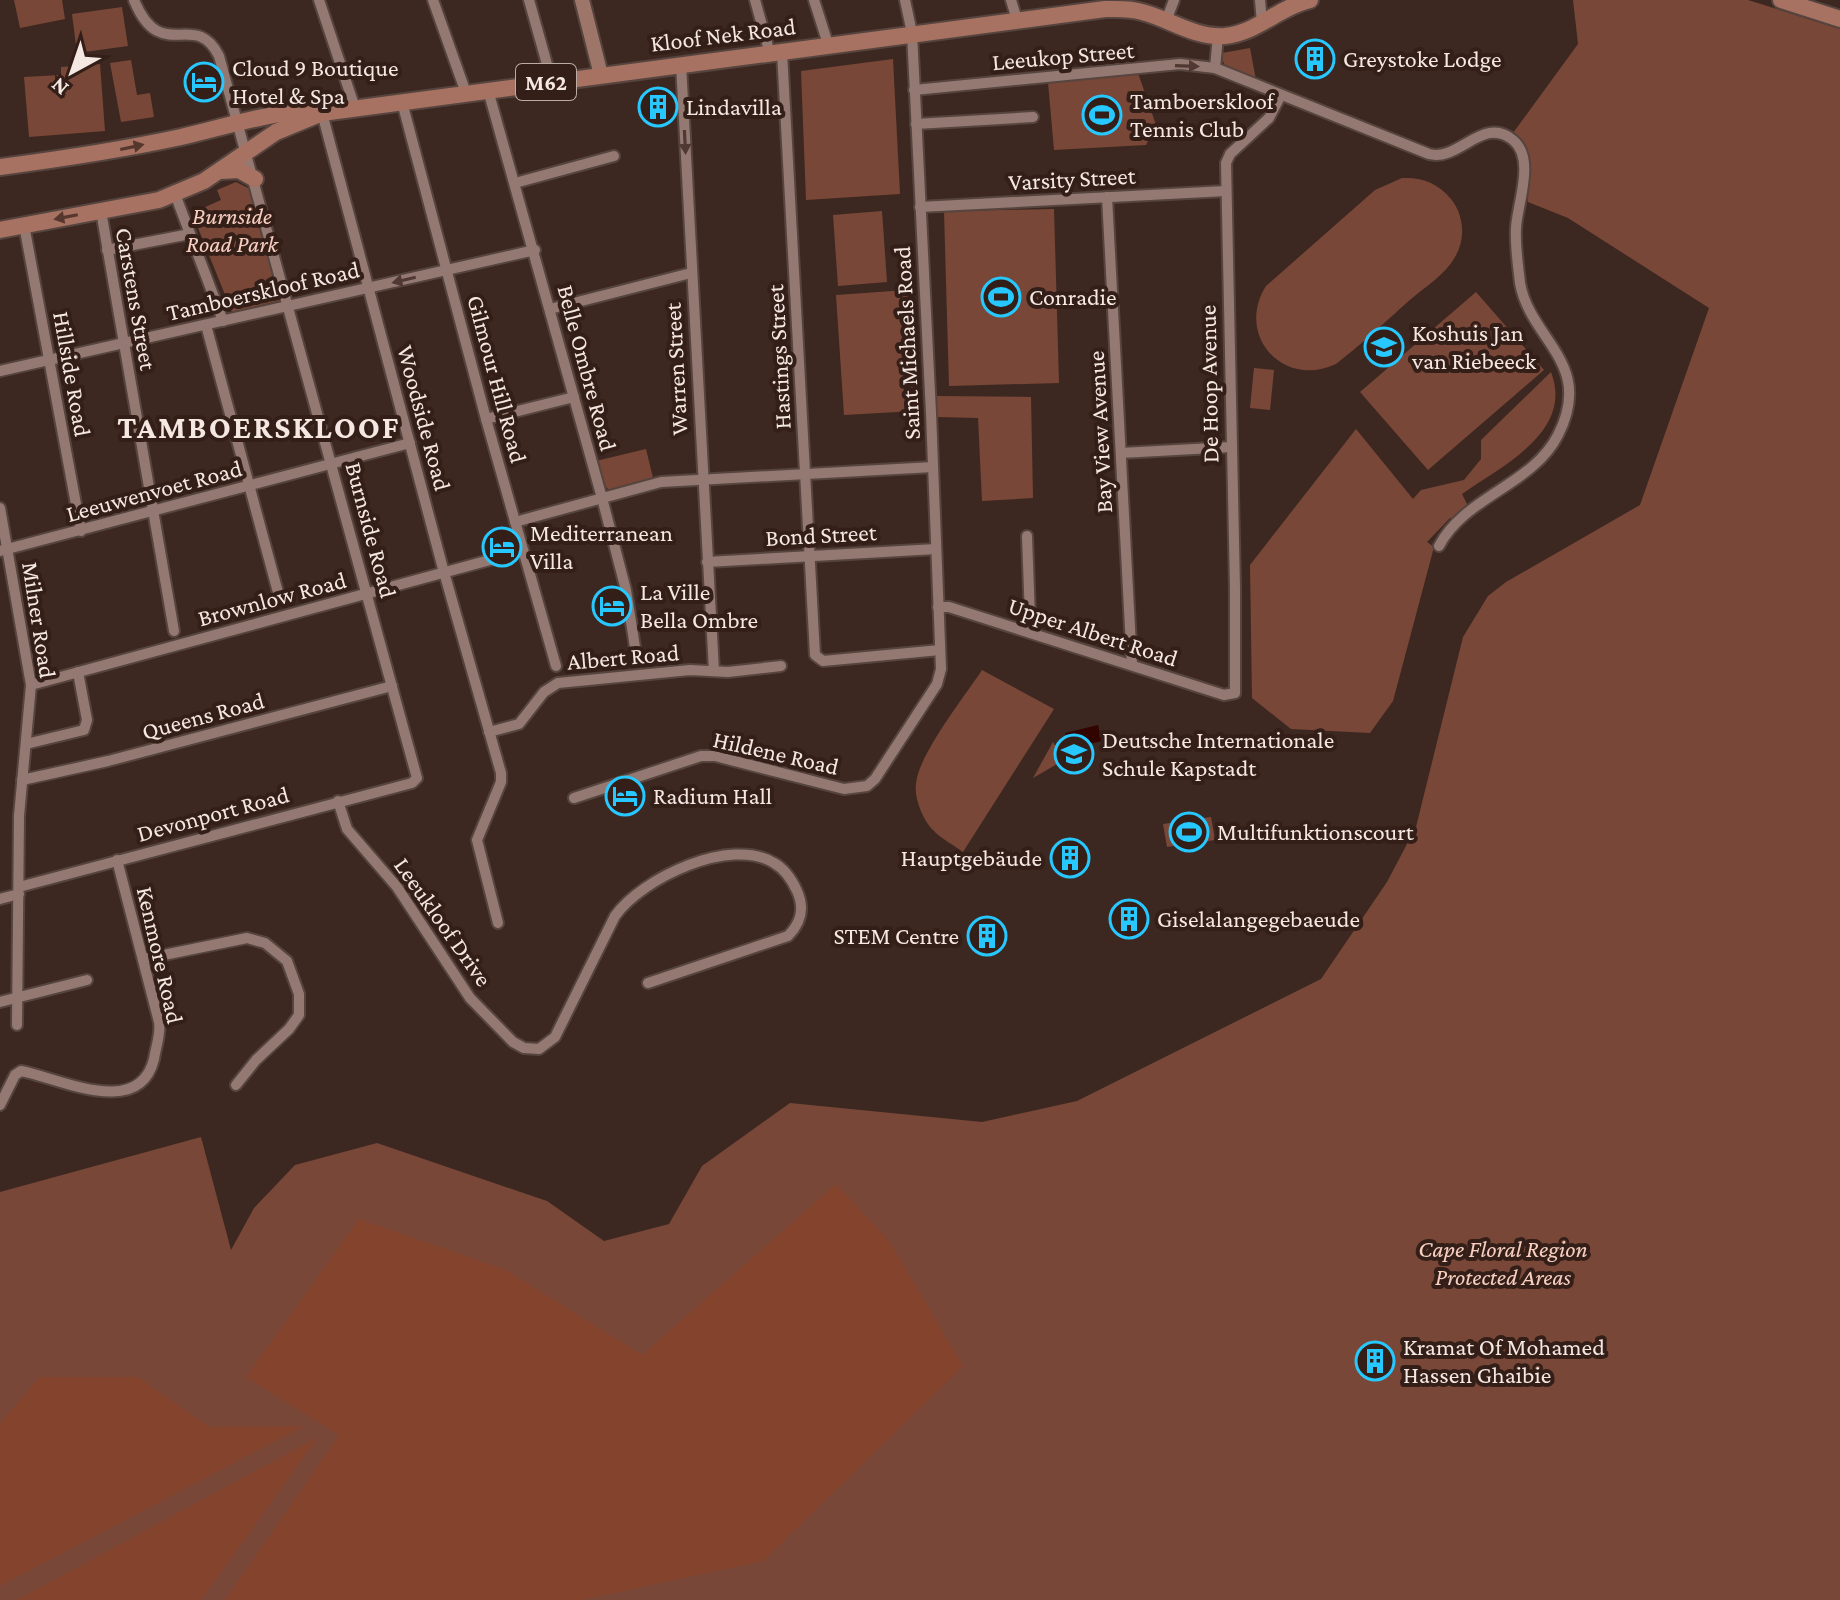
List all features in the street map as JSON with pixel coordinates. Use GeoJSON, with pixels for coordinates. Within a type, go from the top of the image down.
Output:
{"type":"FeatureCollection","features":[{"type":"Feature","properties":{"kind":"main road","name":"Kloof Nek Road"},"geometry":{"type":"LineString","coordinates":[[322,113],[1017,20],[1104,5],[1143,6],[1166,21],[1191,31],[1218,36],[1246,32],[1287,8],[1310,0]]}},
{"type":"Feature","properties":{"kind":"main road"},"geometry":{"type":"LineString","coordinates":[[1781,0],[1840,19]]}},
{"type":"Feature","properties":{"kind":"main road","name":"M62"},"geometry":{"type":"LineString","coordinates":[[0,167],[94,155],[253,118],[308,111],[322,113]]}},
{"type":"Feature","properties":{"kind":"main road","name":"M62"},"geometry":{"type":"LineString","coordinates":[[0,230],[154,201],[175,194],[220,171],[267,136],[322,113]]}},
{"type":"Feature","properties":{"kind":"main road"},"geometry":{"type":"LineString","coordinates":[[238,122],[259,128],[292,125]]}},
{"type":"Feature","properties":{"kind":"main road"},"geometry":{"type":"LineString","coordinates":[[220,171],[239,170],[255,179]]}},
{"type":"Feature","properties":{"kind":"street"},"geometry":{"type":"LineString","coordinates":[[134,0],[147,23],[160,33],[173,36],[196,34],[210,42],[221,60],[247,151]]}},
{"type":"Feature","properties":{"kind":"street"},"geometry":{"type":"LineString","coordinates":[[319,0],[355,108]]}},
{"type":"Feature","properties":{"kind":"street"},"geometry":{"type":"LineString","coordinates":[[433,0],[466,93]]}},
{"type":"Feature","properties":{"kind":"street"},"geometry":{"type":"LineString","coordinates":[[529,0],[552,82]]}},
{"type":"Feature","properties":{"kind":"street"},"geometry":{"type":"LineString","coordinates":[[582,0],[601,75]]}},
{"type":"Feature","properties":{"kind":"street","name":"Hastings Street"},"geometry":{"type":"LineString","coordinates":[[755,0],[776,53],[815,653],[823,661],[940,650]]}},
{"type":"Feature","properties":{"kind":"street"},"geometry":{"type":"LineString","coordinates":[[814,0],[828,44]]}},
{"type":"Feature","properties":{"kind":"street","name":"Saint Michaels Road"},"geometry":{"type":"LineString","coordinates":[[905,0],[912,33],[940,650]]}},
{"type":"Feature","properties":{"kind":"street"},"geometry":{"type":"LineString","coordinates":[[1011,0],[1017,20]]}},
{"type":"Feature","properties":{"kind":"street"},"geometry":{"type":"LineString","coordinates":[[1166,21],[1174,0]]}},
{"type":"Feature","properties":{"kind":"street"},"geometry":{"type":"LineString","coordinates":[[1260,0],[1262,23]]}},
{"type":"Feature","properties":{"kind":"street"},"geometry":{"type":"LineString","coordinates":[[1215,68],[1218,36]]}},
{"type":"Feature","properties":{"kind":"street","name":"Warren Street"},"geometry":{"type":"LineString","coordinates":[[681,64],[714,671]]}},
{"type":"Feature","properties":{"kind":"street","name":"Leeukop Street"},"geometry":{"type":"LineString","coordinates":[[914,90],[1180,64],[1215,68],[1435,156],[1450,153],[1473,138],[1488,134],[1507,135],[1521,150],[1523,175],[1516,234],[1520,281],[1526,301],[1563,366],[1568,388],[1567,410],[1559,433],[1540,459],[1454,523],[1439,546]]}},
{"type":"Feature","properties":{"kind":"street","name":"Belle Ombre Road"},"geometry":{"type":"LineString","coordinates":[[488,90],[602,498],[626,590],[637,660]]}},
{"type":"Feature","properties":{"kind":"street","name":"De Hoop Avenue"},"geometry":{"type":"LineString","coordinates":[[1235,693],[1226,191],[1228,156],[1269,118],[1281,95]]}},
{"type":"Feature","properties":{"kind":"street","name":"Gilmour Hill Road"},"geometry":{"type":"LineString","coordinates":[[402,102],[486,419],[556,666]]}},
{"type":"Feature","properties":{"kind":"street","name":"Woodside Road"},"geometry":{"type":"LineString","coordinates":[[322,113],[502,779],[477,840],[498,923]]}},
{"type":"Feature","properties":{"kind":"street"},"geometry":{"type":"LineString","coordinates":[[916,124],[1033,117]]}},
{"type":"Feature","properties":{"kind":"street","name":"Burnside Road"},"geometry":{"type":"LineString","coordinates":[[247,151],[417,780]]}},
{"type":"Feature","properties":{"kind":"street"},"geometry":{"type":"LineString","coordinates":[[515,183],[614,156]]}},
{"type":"Feature","properties":{"kind":"street","name":"Varsity Street"},"geometry":{"type":"LineString","coordinates":[[920,207],[1226,191]]}},
{"type":"Feature","properties":{"kind":"street"},"geometry":{"type":"LineString","coordinates":[[175,194],[223,321]]}},
{"type":"Feature","properties":{"kind":"street","name":"Bay View Avenue"},"geometry":{"type":"LineString","coordinates":[[1107,197],[1132,665]]}},
{"type":"Feature","properties":{"kind":"street","name":"Carstens Street"},"geometry":{"type":"LineString","coordinates":[[101,211],[174,631]]}},
{"type":"Feature","properties":{"kind":"street","name":"Hillside Road"},"geometry":{"type":"LineString","coordinates":[[24,225],[81,531]]}},
{"type":"Feature","properties":{"kind":"street"},"geometry":{"type":"LineString","coordinates":[[107,250],[190,234]]}},
{"type":"Feature","properties":{"kind":"street","name":"Tamboerskloof Road"},"geometry":{"type":"LineString","coordinates":[[0,371],[535,250]]}},
{"type":"Feature","properties":{"kind":"street"},"geometry":{"type":"LineString","coordinates":[[550,309],[691,273]]}},
{"type":"Feature","properties":{"kind":"street"},"geometry":{"type":"LineString","coordinates":[[206,325],[279,596]]}},
{"type":"Feature","properties":{"kind":"street"},"geometry":{"type":"LineString","coordinates":[[486,419],[574,397]]}},
{"type":"Feature","properties":{"kind":"street","name":"Leeuwenvoet Road"},"geometry":{"type":"LineString","coordinates":[[4,550],[410,443]]}},
{"type":"Feature","properties":{"kind":"street"},"geometry":{"type":"LineString","coordinates":[[1121,453],[1231,447]]}},
{"type":"Feature","properties":{"kind":"street"},"geometry":{"type":"LineString","coordinates":[[515,522],[661,482],[933,467]]}},
{"type":"Feature","properties":{"kind":"street","name":"Milner Road"},"geometry":{"type":"LineString","coordinates":[[0,508],[4,550],[31,685],[18,830],[17,1025]]}},
{"type":"Feature","properties":{"kind":"street"},"geometry":{"type":"LineString","coordinates":[[1027,536],[1028,631]]}},
{"type":"Feature","properties":{"kind":"street","name":"Bond Street"},"geometry":{"type":"LineString","coordinates":[[707,562],[936,549]]}},
{"type":"Feature","properties":{"kind":"street","name":"Brownlow Road"},"geometry":{"type":"LineString","coordinates":[[31,685],[523,551]]}},
{"type":"Feature","properties":{"kind":"street","name":"Upper Albert Road"},"geometry":{"type":"LineString","coordinates":[[938,607],[949,607],[1028,631],[1224,695],[1235,693]]}},
{"type":"Feature","properties":{"kind":"street","name":"Hildene Road"},"geometry":{"type":"LineString","coordinates":[[574,798],[701,756],[715,756],[844,789],[867,786],[875,779],[937,684],[941,669],[940,650]]}},
{"type":"Feature","properties":{"kind":"street","name":"Albert Road"},"geometry":{"type":"LineString","coordinates":[[489,732],[519,724],[544,692],[558,683],[690,670],[781,666]]}},
{"type":"Feature","properties":{"kind":"street"},"geometry":{"type":"LineString","coordinates":[[26,744],[84,730],[87,720],[78,672]]}},
{"type":"Feature","properties":{"kind":"street","name":"Queens Road"},"geometry":{"type":"LineString","coordinates":[[22,780],[108,761],[392,686]]}},
{"type":"Feature","properties":{"kind":"street","name":"Devonport Road"},"geometry":{"type":"LineString","coordinates":[[0,899],[19,890],[117,860],[417,780]]}},
{"type":"Feature","properties":{"kind":"street","name":"Leeukloof Drive"},"geometry":{"type":"LineString","coordinates":[[338,801],[347,829],[397,887],[463,989],[513,1042],[529,1049],[539,1049],[555,1037],[615,916],[650,883],[678,869],[716,857],[761,857],[777,864],[786,873],[799,896],[802,910],[800,920],[788,936],[648,983]]}},
{"type":"Feature","properties":{"kind":"street","name":"Kenmore Road"},"geometry":{"type":"LineString","coordinates":[[0,1105],[15,1075],[21,1071],[89,1091],[128,1088],[143,1080],[151,1067],[160,1028],[117,860]]}},
{"type":"Feature","properties":{"kind":"street"},"geometry":{"type":"LineString","coordinates":[[144,959],[247,938],[265,943],[287,961],[301,1004],[298,1018],[236,1085]]}},
{"type":"Feature","properties":{"kind":"street"},"geometry":{"type":"LineString","coordinates":[[0,1002],[87,980]]}},
{"type":"Feature","properties":{"kind":"green space"},"geometry":{"type":"Polygon","coordinates":[[[14,0],[62,0],[65,19],[20,28],[14,0]]]}},
{"type":"Feature","properties":{"kind":"green space","name":"Cape Floral Region Protected Areas"},"geometry":{"type":"Polygon","coordinates":[[[1573,0],[1748,0],[1840,29],[1840,1600],[0,1600],[0,1192],[201,1137],[231,1250],[254,1208],[295,1165],[377,1143],[547,1201],[604,1241],[669,1224],[702,1166],[790,1103],[982,1122],[1077,1101],[1321,979],[1387,882],[1416,827],[1463,637],[1488,596],[1506,582],[1640,505],[1709,308],[1568,218],[1528,202],[1527,157],[1520,140],[1513,133],[1578,44],[1573,0]]]}},
{"type":"Feature","properties":{"kind":"green space"},"geometry":{"type":"Polygon","coordinates":[[[122,7],[128,46],[77,53],[72,14],[122,7]]]}},
{"type":"Feature","properties":{"kind":"green space"},"geometry":{"type":"Polygon","coordinates":[[[1250,48],[1256,80],[1228,68],[1222,59],[1222,53],[1250,48]]]}},
{"type":"Feature","properties":{"kind":"green space"},"geometry":{"type":"Polygon","coordinates":[[[893,59],[900,194],[806,200],[801,71],[893,59]]]}},
{"type":"Feature","properties":{"kind":"green space"},"geometry":{"type":"Polygon","coordinates":[[[131,60],[137,95],[150,93],[154,117],[121,122],[110,63],[131,60]]]}},
{"type":"Feature","properties":{"kind":"green space"},"geometry":{"type":"Polygon","coordinates":[[[100,64],[105,131],[29,137],[24,77],[61,75],[61,67],[100,64]]]}},
{"type":"Feature","properties":{"kind":"green space","name":"Tamboerskloof Tennis Club"},"geometry":{"type":"Polygon","coordinates":[[[1138,73],[1156,125],[1146,145],[1054,150],[1048,82],[1138,73]]]}},
{"type":"Feature","properties":{"kind":"green space"},"geometry":{"type":"Polygon","coordinates":[[[1402,178],[1423,180],[1435,185],[1455,205],[1461,220],[1462,235],[1459,250],[1451,263],[1336,364],[1317,370],[1298,369],[1282,363],[1270,353],[1261,339],[1256,322],[1258,304],[1266,286],[1375,190],[1402,178]]]}},
{"type":"Feature","properties":{"kind":"green space","name":"Burnside Road Park"},"geometry":{"type":"Polygon","coordinates":[[[236,182],[248,188],[255,198],[282,300],[232,312],[192,213],[221,200],[217,190],[236,182]]]}},
{"type":"Feature","properties":{"kind":"green space","name":"Conradie"},"geometry":{"type":"Polygon","coordinates":[[[1054,209],[1059,383],[949,386],[944,211],[1054,209]]]}},
{"type":"Feature","properties":{"kind":"green space"},"geometry":{"type":"Polygon","coordinates":[[[882,211],[887,282],[838,286],[833,215],[882,211]]]}},
{"type":"Feature","properties":{"kind":"green space"},"geometry":{"type":"Polygon","coordinates":[[[907,290],[915,411],[844,415],[836,295],[907,290]]]}},
{"type":"Feature","properties":{"kind":"green space"},"geometry":{"type":"Polygon","coordinates":[[[1476,292],[1544,370],[1428,470],[1360,392],[1476,292]]]}},
{"type":"Feature","properties":{"kind":"green space"},"geometry":{"type":"Polygon","coordinates":[[[1254,368],[1274,370],[1270,410],[1250,408],[1254,368]]]}},
{"type":"Feature","properties":{"kind":"green space"},"geometry":{"type":"Polygon","coordinates":[[[1551,372],[1555,393],[1552,412],[1543,430],[1514,459],[1462,494],[1468,506],[1453,519],[1450,518],[1427,542],[1434,547],[1393,701],[1370,733],[1291,729],[1252,698],[1250,565],[1356,429],[1413,499],[1421,490],[1464,480],[1481,459],[1481,440],[1551,372]]]}},
{"type":"Feature","properties":{"kind":"green space"},"geometry":{"type":"Polygon","coordinates":[[[937,396],[1031,397],[1033,498],[982,501],[978,418],[937,417],[937,396]]]}},
{"type":"Feature","properties":{"kind":"green space"},"geometry":{"type":"Polygon","coordinates":[[[646,449],[654,482],[612,491],[605,486],[596,461],[646,449]]]}},
{"type":"Feature","properties":{"kind":"green space"},"geometry":{"type":"Polygon","coordinates":[[[982,670],[1054,709],[963,852],[929,826],[918,802],[916,784],[933,742],[982,670]]]}},
{"type":"Feature","properties":{"kind":"green space"},"geometry":{"type":"Polygon","coordinates":[[[1053,742],[1064,760],[1033,778],[1053,742]]]}},
{"type":"Feature","properties":{"kind":"green space","name":"Multifunktionscourt"},"geometry":{"type":"Polygon","coordinates":[[[1211,817],[1215,840],[1167,847],[1163,824],[1211,817]]]}},
{"type":"Feature","properties":{"kind":"shaded area"},"geometry":{"type":"Polygon","coordinates":[[[1098,725],[1102,741],[1069,749],[1065,733],[1098,725]]]}},
{"type":"Feature","properties":{"kind":"shaded area"},"geometry":{"type":"Polygon","coordinates":[[[836,1184],[889,1241],[963,1366],[763,1561],[582,1600],[225,1600],[339,1435],[246,1377],[359,1219],[506,1270],[642,1355],[836,1184]]]}},
{"type":"Feature","properties":{"kind":"shaded area"},"geometry":{"type":"Polygon","coordinates":[[[40,1377],[138,1377],[209,1427],[304,1426],[0,1586],[0,1423],[40,1377]]]}},
{"type":"Feature","properties":{"kind":"shaded area"},"geometry":{"type":"Polygon","coordinates":[[[318,1437],[201,1600],[17,1600],[318,1437]]]}},
{"type":"Feature","properties":{"kind":"place","name":"Greystoke Lodge"},"geometry":{"type":"Point","coordinates":[1315,59]}},
{"type":"Feature","properties":{"kind":"place","name":"Cloud 9 Boutique Hotel & Spa"},"geometry":{"type":"Point","coordinates":[204,82]}},
{"type":"Feature","properties":{"kind":"place","name":"Lindavilla"},"geometry":{"type":"Point","coordinates":[658,107]}},
{"type":"Feature","properties":{"kind":"place","name":"Tamboerskloof Tennis Club"},"geometry":{"type":"Point","coordinates":[1102,115]}},
{"type":"Feature","properties":{"kind":"place","name":"Conradie"},"geometry":{"type":"Point","coordinates":[1001,297]}},
{"type":"Feature","properties":{"kind":"place","name":"Koshuis Jan van Riebeeck"},"geometry":{"type":"Point","coordinates":[1384,347]}},
{"type":"Feature","properties":{"kind":"place","name":"Mediterranean Villa"},"geometry":{"type":"Point","coordinates":[502,547]}},
{"type":"Feature","properties":{"kind":"place","name":"La Ville Bella Ombre"},"geometry":{"type":"Point","coordinates":[612,606]}},
{"type":"Feature","properties":{"kind":"place","name":"Deutsche Internationale Schule Kapstadt"},"geometry":{"type":"Point","coordinates":[1074,754]}},
{"type":"Feature","properties":{"kind":"place","name":"Radium Hall"},"geometry":{"type":"Point","coordinates":[625,796]}},
{"type":"Feature","properties":{"kind":"place","name":"Multifunktionscourt"},"geometry":{"type":"Point","coordinates":[1189,832]}},
{"type":"Feature","properties":{"kind":"place","name":"Hauptgebäude"},"geometry":{"type":"Point","coordinates":[1070,858]}},
{"type":"Feature","properties":{"kind":"place","name":"Giselalangegebaeude"},"geometry":{"type":"Point","coordinates":[1129,919]}},
{"type":"Feature","properties":{"kind":"place","name":"STEM Centre"},"geometry":{"type":"Point","coordinates":[987,936]}},
{"type":"Feature","properties":{"kind":"place","name":"Kramat Of Mohamed Hassen Ghaibie"},"geometry":{"type":"Point","coordinates":[1375,1361]}},
{"type":"Feature","properties":{"kind":"district","name":"TAMBOERSKLOOF"},"geometry":{"type":"Point","coordinates":[259,427]}}]}
